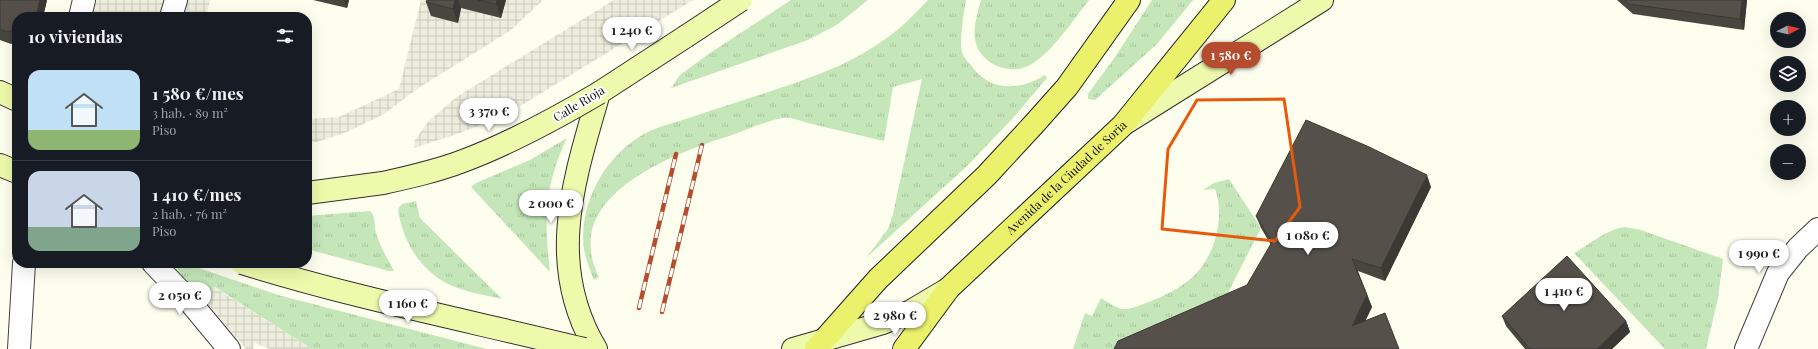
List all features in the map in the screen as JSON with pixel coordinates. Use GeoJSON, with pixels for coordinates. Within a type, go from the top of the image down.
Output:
{"type":"FeatureCollection","features":[{"type":"Feature","properties":{"kind":"main road","name":"Calle Rioja"},"geometry":{"type":"LineString","coordinates":[[312,192],[383,183],[462,162],[532,131],[599,93],[742,0]]}},
{"type":"Feature","properties":{"kind":"main road"},"geometry":{"type":"LineString","coordinates":[[819,345],[878,279],[988,175],[1035,123],[1071,81],[1129,0]]}},
{"type":"Feature","properties":{"kind":"main road","name":"Avenida de la Ciudad de Soria"},"geometry":{"type":"LineString","coordinates":[[904,349],[949,288],[1123,125],[1224,0]]}},
{"type":"Feature","properties":{"kind":"main road"},"geometry":{"type":"LineString","coordinates":[[1123,125],[1322,0]]}},
{"type":"Feature","properties":{"kind":"main road"},"geometry":{"type":"LineString","coordinates":[[0,92],[12,98]]}},
{"type":"Feature","properties":{"kind":"main road"},"geometry":{"type":"LineString","coordinates":[[596,349],[582,322],[575,300],[568,255],[568,224],[576,170],[599,93]]}},
{"type":"Feature","properties":{"kind":"main road"},"geometry":{"type":"LineString","coordinates":[[0,165],[12,170]]}},
{"type":"Feature","properties":{"kind":"main road"},"geometry":{"type":"LineString","coordinates":[[261,268],[351,292],[584,349]]}},
{"type":"Feature","properties":{"kind":"main road"},"geometry":{"type":"LineString","coordinates":[[793,349],[819,345],[884,323],[911,311],[949,288]]}},
{"type":"Feature","properties":{"kind":"street"},"geometry":{"type":"LineString","coordinates":[[81,12],[84,0]]}},
{"type":"Feature","properties":{"kind":"street"},"geometry":{"type":"LineString","coordinates":[[172,12],[176,0]]}},
{"type":"Feature","properties":{"kind":"street"},"geometry":{"type":"LineString","coordinates":[[1746,349],[1778,273],[1798,248],[1818,229]]}},
{"type":"Feature","properties":{"kind":"street"},"geometry":{"type":"LineString","coordinates":[[19,349],[24,268]]}},
{"type":"Feature","properties":{"kind":"street"},"geometry":{"type":"LineString","coordinates":[[158,268],[185,296],[230,349]]}},
{"type":"Feature","properties":{"kind":"highlighted area"},"geometry":{"type":"Polygon","coordinates":[[[1284,99],[1300,207],[1275,241],[1162,229],[1168,149],[1197,100],[1284,99]]]}},
{"type":"Feature","properties":{"kind":"green space"},"geometry":{"type":"Polygon","coordinates":[[[791,0],[868,0],[838,24],[808,40],[671,88],[680,75],[710,53],[791,0]]]}},
{"type":"Feature","properties":{"kind":"green space"},"geometry":{"type":"Polygon","coordinates":[[[928,0],[966,0],[961,34],[963,56],[978,74],[987,80],[1005,86],[1015,86],[1025,84],[1045,75],[1047,78],[1013,118],[967,166],[866,258],[888,229],[893,214],[922,79],[893,87],[884,141],[784,118],[766,122],[689,150],[640,174],[619,190],[603,208],[593,228],[591,251],[594,265],[599,277],[594,280],[584,249],[583,232],[585,215],[597,183],[606,168],[630,143],[655,129],[790,85],[847,62],[894,33],[928,0]]]}},
{"type":"Feature","properties":{"kind":"green space"},"geometry":{"type":"Polygon","coordinates":[[[981,0],[1089,0],[1063,34],[1040,58],[1024,68],[1006,69],[990,62],[983,56],[978,48],[975,39],[975,29],[981,0]]]}},
{"type":"Feature","properties":{"kind":"green space"},"geometry":{"type":"Polygon","coordinates":[[[1152,0],[1193,0],[1157,44],[1095,100],[1088,99],[1088,94],[1115,57],[1152,0]]]}},
{"type":"Feature","properties":{"kind":"green space"},"geometry":{"type":"Polygon","coordinates":[[[567,138],[559,156],[550,188],[547,236],[550,272],[471,187],[476,183],[530,160],[567,138]]]}},
{"type":"Feature","properties":{"kind":"green space"},"geometry":{"type":"Polygon","coordinates":[[[1229,179],[1261,228],[1218,312],[1126,349],[1073,349],[1085,313],[1092,316],[1101,298],[1120,308],[1133,308],[1175,290],[1198,272],[1205,262],[1216,238],[1219,212],[1215,189],[1203,190],[1214,183],[1229,179]]]}},
{"type":"Feature","properties":{"kind":"green space"},"geometry":{"type":"Polygon","coordinates":[[[416,201],[420,218],[502,299],[454,287],[438,278],[421,262],[408,243],[400,221],[398,209],[402,204],[416,201]]]}},
{"type":"Feature","properties":{"kind":"green space"},"geometry":{"type":"Polygon","coordinates":[[[370,211],[374,218],[376,233],[380,243],[394,271],[389,271],[312,250],[312,216],[370,211]]]}},
{"type":"Feature","properties":{"kind":"green space"},"geometry":{"type":"Polygon","coordinates":[[[1625,227],[1641,230],[1723,259],[1718,298],[1706,349],[1665,349],[1574,253],[1605,234],[1618,228],[1625,227]]]}},
{"type":"Feature","properties":{"kind":"green space"},"geometry":{"type":"Polygon","coordinates":[[[173,268],[199,268],[278,295],[487,349],[312,349],[215,287],[207,303],[173,268]]]}},
{"type":"Feature","properties":{"kind":"shaded area"},"geometry":{"type":"Polygon","coordinates":[[[96,0],[210,0],[207,12],[93,12],[96,0]]]}},
{"type":"Feature","properties":{"kind":"shaded area"},"geometry":{"type":"Polygon","coordinates":[[[421,0],[435,0],[501,18],[506,0],[543,0],[511,30],[417,89],[384,114],[347,132],[317,142],[312,142],[312,119],[339,117],[399,89],[421,0]]]}},
{"type":"Feature","properties":{"kind":"shaded area"},"geometry":{"type":"Polygon","coordinates":[[[614,0],[693,0],[502,116],[460,133],[414,148],[414,141],[428,122],[455,98],[614,0]]]}},
{"type":"Feature","properties":{"kind":"shaded area"},"geometry":{"type":"Polygon","coordinates":[[[214,287],[312,349],[270,349],[255,343],[253,349],[246,349],[207,303],[214,287]]]}},
{"type":"Feature","properties":{"kind":"building"},"geometry":{"type":"Polygon","coordinates":[[[0,0],[40,0],[37,12],[12,12],[12,30],[7,32],[0,29],[0,0]]]}},
{"type":"Feature","properties":{"kind":"building"},"geometry":{"type":"Polygon","coordinates":[[[427,0],[455,0],[453,9],[426,2],[427,0]]]}},
{"type":"Feature","properties":{"kind":"building"},"geometry":{"type":"Polygon","coordinates":[[[478,0],[497,0],[496,4],[478,0]]]}},
{"type":"Feature","properties":{"kind":"building"},"geometry":{"type":"Polygon","coordinates":[[[1625,0],[1742,0],[1740,19],[1629,4],[1625,0]]]}},
{"type":"Feature","properties":{"kind":"building"},"geometry":{"type":"Polygon","coordinates":[[[1306,120],[1367,146],[1427,175],[1381,268],[1352,259],[1367,295],[1352,326],[1385,313],[1399,349],[1114,349],[1118,341],[1247,285],[1272,242],[1256,216],[1306,120]]]}},
{"type":"Feature","properties":{"kind":"building"},"geometry":{"type":"Polygon","coordinates":[[[1567,256],[1626,321],[1597,349],[1530,349],[1502,316],[1567,256]]]}},
{"type":"Feature","properties":{"kind":"railway"},"geometry":{"type":"LineString","coordinates":[[662,312],[702,145]]}},
{"type":"Feature","properties":{"kind":"railway"},"geometry":{"type":"LineString","coordinates":[[639,308],[676,154]]}}]}
